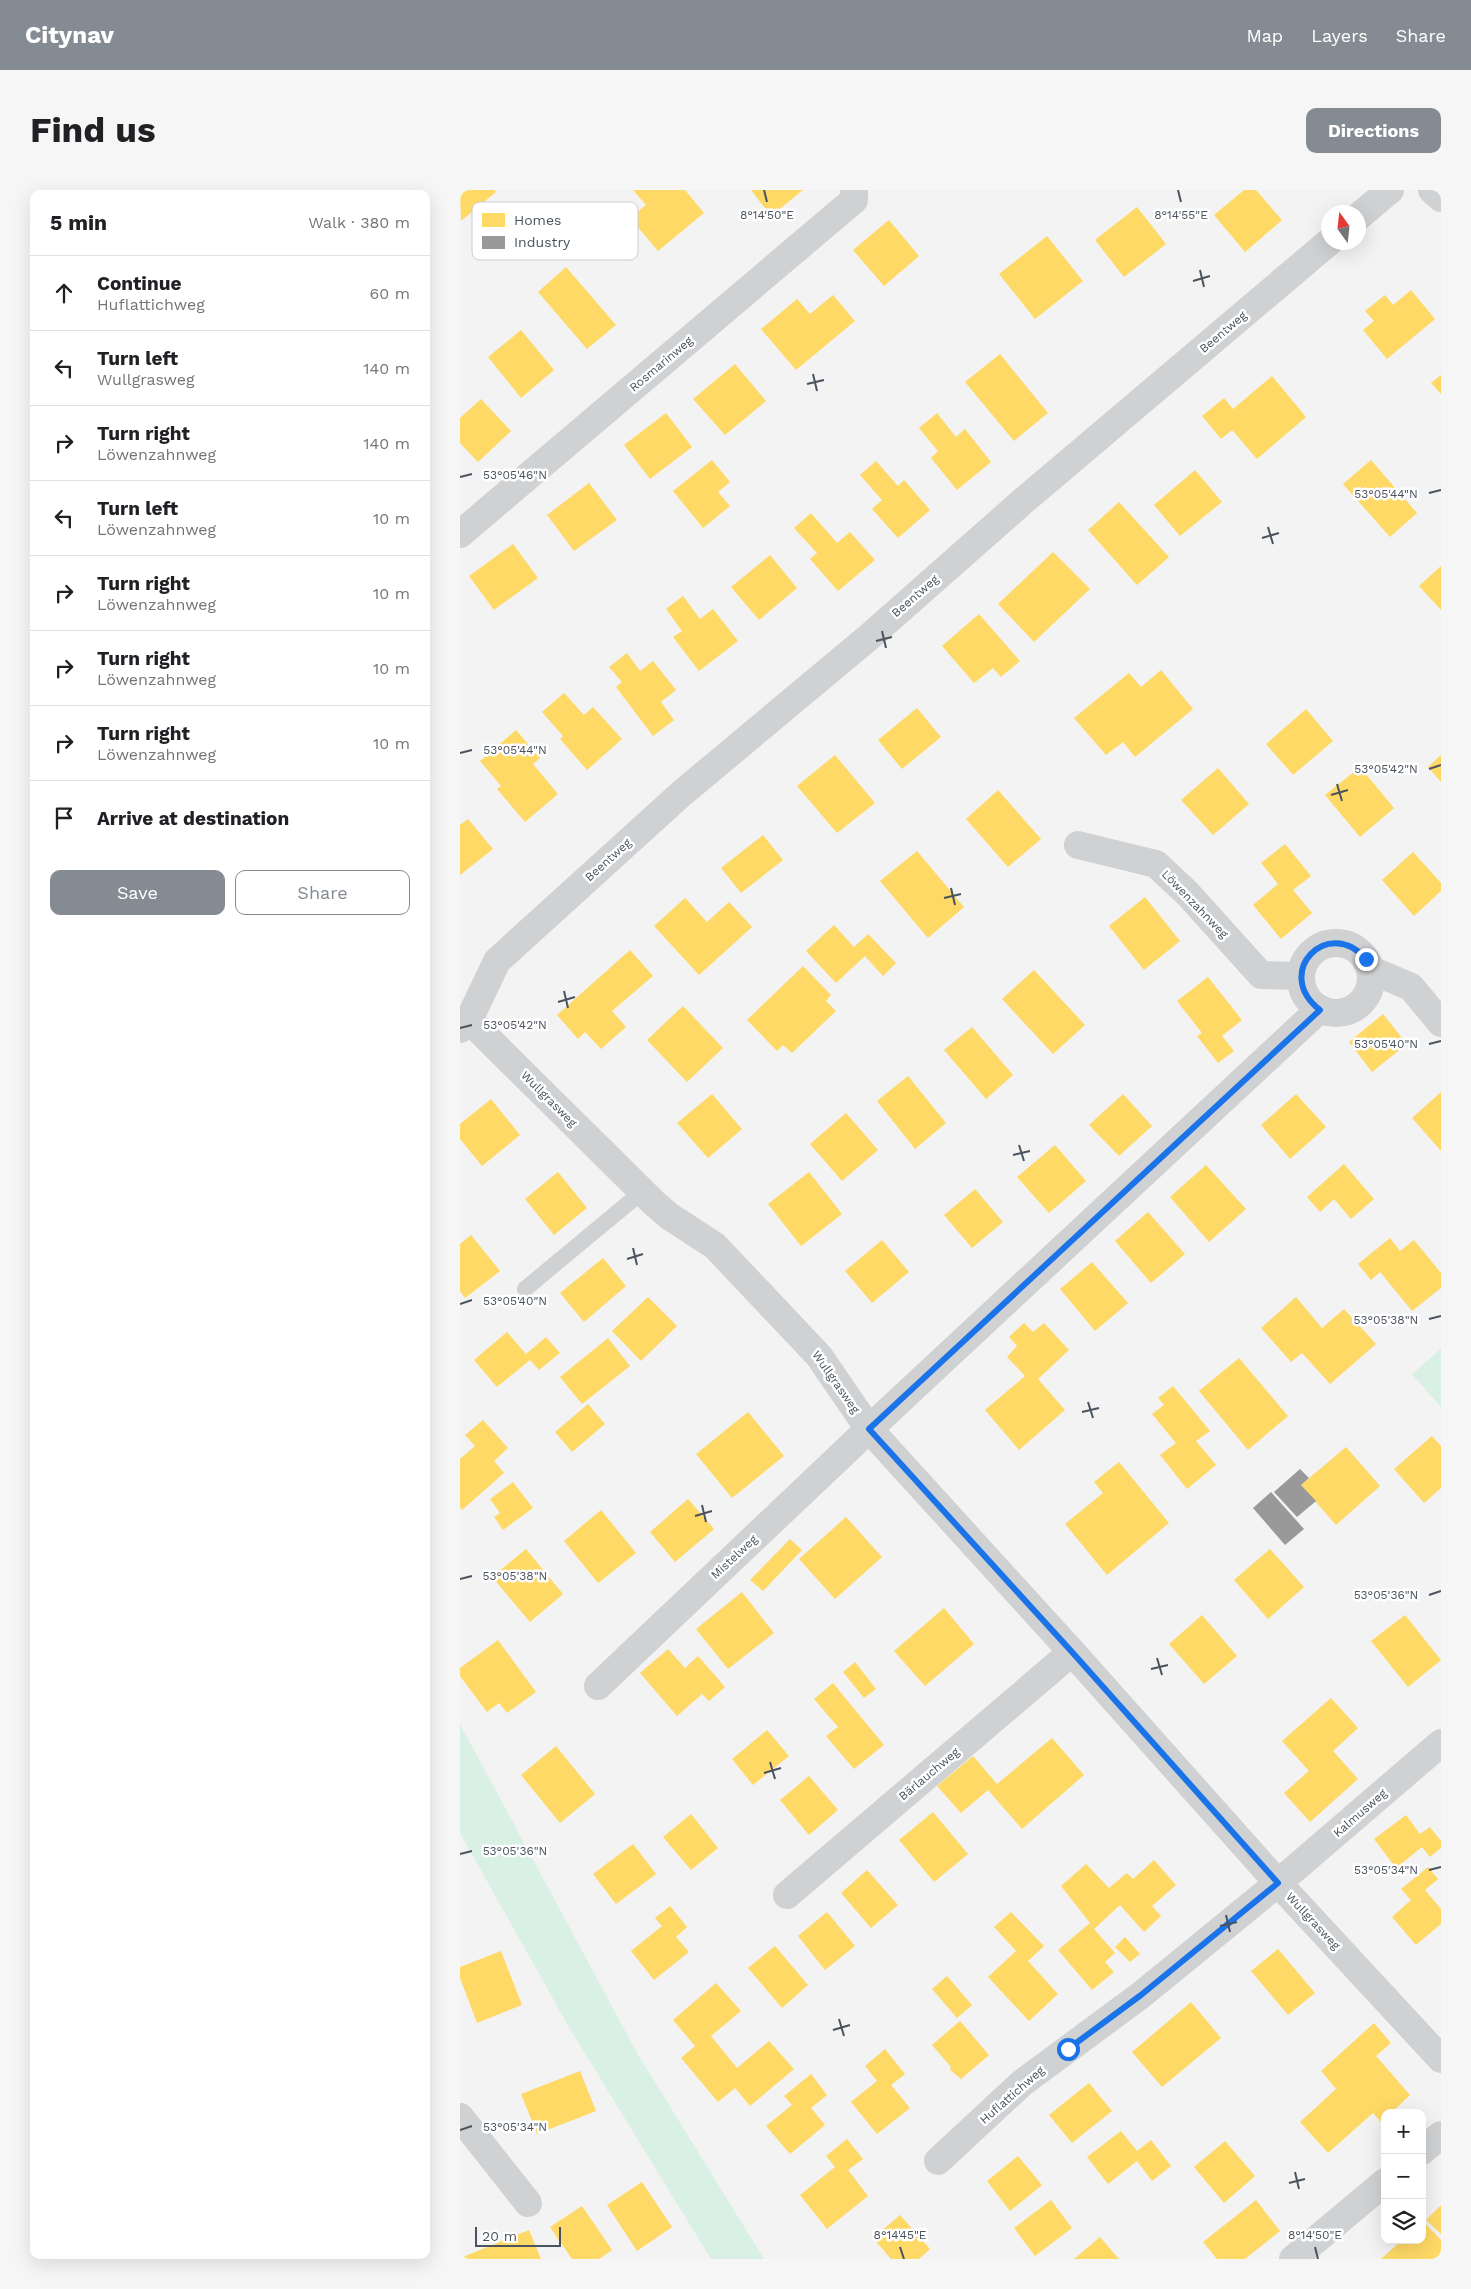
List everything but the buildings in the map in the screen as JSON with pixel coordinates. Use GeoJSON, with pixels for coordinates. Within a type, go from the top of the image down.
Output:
{"type":"FeatureCollection","features":[{"type":"Feature","properties":{"kind":"street","name":"Rosmarinweg"},"geometry":{"type":"LineString","coordinates":[[460,534],[854,200],[854,190]]}},
{"type":"Feature","properties":{"kind":"street"},"geometry":{"type":"LineString","coordinates":[[1366,210],[1390,190]]}},
{"type":"Feature","properties":{"kind":"street"},"geometry":{"type":"LineString","coordinates":[[1432,190],[1441,198]]}},
{"type":"Feature","properties":{"kind":"street","name":"Beentweg"},"geometry":{"type":"LineString","coordinates":[[464,1024],[496,961],[681,794],[869,636],[1022,502],[1321,249]]}},
{"type":"Feature","properties":{"kind":"street","name":"Löwenzahnweg"},"geometry":{"type":"LineString","coordinates":[[1078,845],[1156,864],[1188,894],[1261,975],[1301,976]]}},
{"type":"Feature","properties":{"kind":"street"},"geometry":{"type":"LineString","coordinates":[[1338,942],[1359,950],[1371,970],[1372,981],[1369,992],[1362,1002],[1353,1009],[1342,1013],[1330,1013],[1320,1010],[1305,996],[1301,976],[1303,965],[1308,956],[1327,944],[1338,942]]}},
{"type":"Feature","properties":{"kind":"street"},"geometry":{"type":"LineString","coordinates":[[1371,970],[1411,986],[1441,1023]]}},
{"type":"Feature","properties":{"kind":"street"},"geometry":{"type":"LineString","coordinates":[[869,1429],[1320,1010]]}},
{"type":"Feature","properties":{"kind":"street","name":"Wullgrasweg"},"geometry":{"type":"LineString","coordinates":[[464,1024],[670,1216],[715,1246],[750,1281],[819,1356],[869,1429],[1072,1652],[1278,1883],[1441,2059]]}},
{"type":"Feature","properties":{"kind":"street","name":"Mistelweg"},"geometry":{"type":"LineString","coordinates":[[598,1686],[869,1429]]}},
{"type":"Feature","properties":{"kind":"street","name":"Bärlauchweg"},"geometry":{"type":"LineString","coordinates":[[787,1895],[1072,1652]]}},
{"type":"Feature","properties":{"kind":"street","name":"Kalmusweg"},"geometry":{"type":"LineString","coordinates":[[1278,1883],[1441,1743]]}},
{"type":"Feature","properties":{"kind":"street","name":"Huflattichweg"},"geometry":{"type":"LineString","coordinates":[[938,2161],[1022,2083],[1141,1995],[1278,1883]]}},
{"type":"Feature","properties":{"kind":"street"},"geometry":{"type":"LineString","coordinates":[[460,2117],[528,2203]]}},
{"type":"Feature","properties":{"kind":"street"},"geometry":{"type":"LineString","coordinates":[[1426,2148],[1441,2135]]}},
{"type":"Feature","properties":{"kind":"street"},"geometry":{"type":"LineString","coordinates":[[1293,2259],[1381,2185]]}},
{"type":"Feature","properties":{"kind":"lane"},"geometry":{"type":"LineString","coordinates":[[525,1289],[643,1191]]}},
{"type":"Feature","properties":{"kind":"green space"},"geometry":{"type":"Polygon","coordinates":[[[1441,1349],[1441,1407],[1412,1374],[1441,1349]]]}},
{"type":"Feature","properties":{"kind":"green space"},"geometry":{"type":"Polygon","coordinates":[[[460,1724],[637,2053],[764,2259],[711,2259],[570,2029],[460,1833],[460,1724]]]}},
{"type":"Feature","properties":{"kind":"route"},"geometry":{"type":"LineString","coordinates":[[1068,2049],[1141,1995],[1278,1883],[1072,1652],[869,1429],[1320,1010],[1305,996],[1302,986],[1303,965],[1308,956],[1317,948],[1338,942],[1359,950],[1366,959]]}}]}
